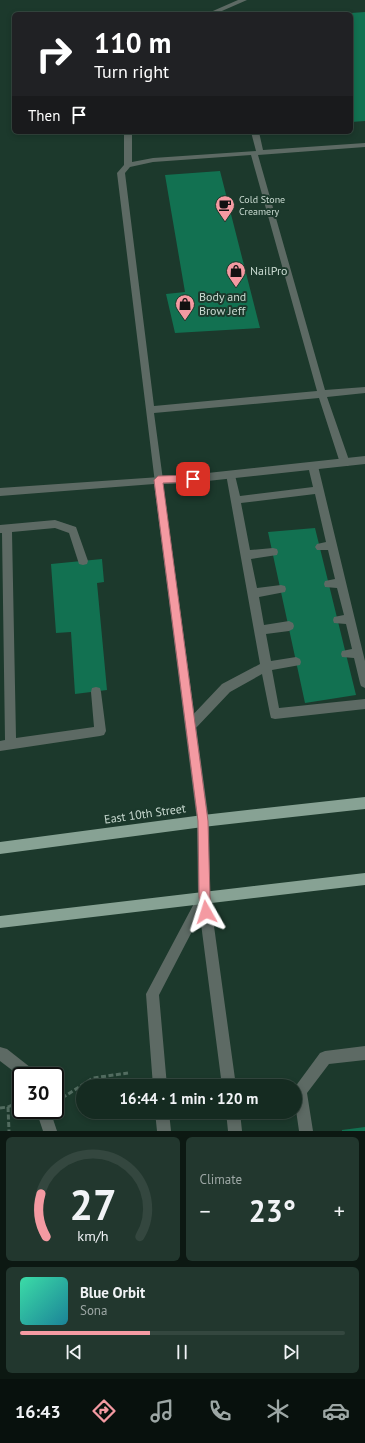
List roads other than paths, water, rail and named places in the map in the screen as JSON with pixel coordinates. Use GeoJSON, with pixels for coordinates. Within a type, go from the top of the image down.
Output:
{"type":"FeatureCollection","features":[{"type":"Feature","properties":{"kind":"main road","name":"East 10th Street"},"geometry":{"type":"LineString","coordinates":[[0,848],[203,821],[365,803]]}},
{"type":"Feature","properties":{"kind":"main road"},"geometry":{"type":"LineString","coordinates":[[0,922],[365,879]]}},
{"type":"Feature","properties":{"kind":"street"},"geometry":{"type":"LineString","coordinates":[[222,12],[244,0]]}},
{"type":"Feature","properties":{"kind":"street"},"geometry":{"type":"LineString","coordinates":[[128,134],[128,165]]}},
{"type":"Feature","properties":{"kind":"street"},"geometry":{"type":"LineString","coordinates":[[255,134],[257,153],[322,394],[345,462]]}},
{"type":"Feature","properties":{"kind":"street"},"geometry":{"type":"LineString","coordinates":[[228,1079],[204,897],[203,821],[158,480],[120,173],[128,165],[153,160],[365,145]]}},
{"type":"Feature","properties":{"kind":"street"},"geometry":{"type":"LineString","coordinates":[[150,410],[365,390]]}},
{"type":"Feature","properties":{"kind":"street"},"geometry":{"type":"LineString","coordinates":[[0,492],[190,479],[365,460]]}},
{"type":"Feature","properties":{"kind":"street"},"geometry":{"type":"LineString","coordinates":[[312,466],[365,683]]}},
{"type":"Feature","properties":{"kind":"street"},"geometry":{"type":"LineString","coordinates":[[231,474],[275,714],[365,704]]}},
{"type":"Feature","properties":{"kind":"street"},"geometry":{"type":"LineString","coordinates":[[236,500],[319,490]]}},
{"type":"Feature","properties":{"kind":"street"},"geometry":{"type":"LineString","coordinates":[[83,561],[73,530],[55,524],[3,529],[6,745],[100,731],[96,692]]}},
{"type":"Feature","properties":{"kind":"street"},"geometry":{"type":"LineString","coordinates":[[320,547],[332,546]]}},
{"type":"Feature","properties":{"kind":"street"},"geometry":{"type":"LineString","coordinates":[[246,555],[273,552]]}},
{"type":"Feature","properties":{"kind":"street"},"geometry":{"type":"LineString","coordinates":[[329,584],[341,583]]}},
{"type":"Feature","properties":{"kind":"street"},"geometry":{"type":"LineString","coordinates":[[253,593],[281,589]]}},
{"type":"Feature","properties":{"kind":"street"},"geometry":{"type":"LineString","coordinates":[[338,620],[350,619]]}},
{"type":"Feature","properties":{"kind":"street"},"geometry":{"type":"LineString","coordinates":[[259,630],[289,626]]}},
{"type":"Feature","properties":{"kind":"street"},"geometry":{"type":"LineString","coordinates":[[346,654],[358,653]]}},
{"type":"Feature","properties":{"kind":"street"},"geometry":{"type":"LineString","coordinates":[[191,725],[226,688],[266,666],[296,662]]}},
{"type":"Feature","properties":{"kind":"street"},"geometry":{"type":"LineString","coordinates":[[159,1079],[152,994],[204,897]]}},
{"type":"Feature","properties":{"kind":"street"},"geometry":{"type":"LineString","coordinates":[[306,1131],[300,1091],[326,1058],[365,1053]]}},
{"type":"Feature","properties":{"kind":"street"},"geometry":{"type":"LineString","coordinates":[[0,1054],[19,1067]]}},
{"type":"Feature","properties":{"kind":"street"},"geometry":{"type":"LineString","coordinates":[[46,1119],[50,1131]]}},
{"type":"Feature","properties":{"kind":"street"},"geometry":{"type":"LineString","coordinates":[[163,1119],[164,1131]]}},
{"type":"Feature","properties":{"kind":"street"},"geometry":{"type":"LineString","coordinates":[[234,1119],[235,1131]]}},
{"type":"Feature","properties":{"kind":"place","name":"Cold Stone Creamery"},"geometry":{"type":"Point","coordinates":[225,222]}},
{"type":"Feature","properties":{"kind":"place","name":"NailPro"},"geometry":{"type":"Point","coordinates":[236,288]}},
{"type":"Feature","properties":{"kind":"place","name":"Body and Brow Jeff"},"geometry":{"type":"Point","coordinates":[185,321]}}]}
